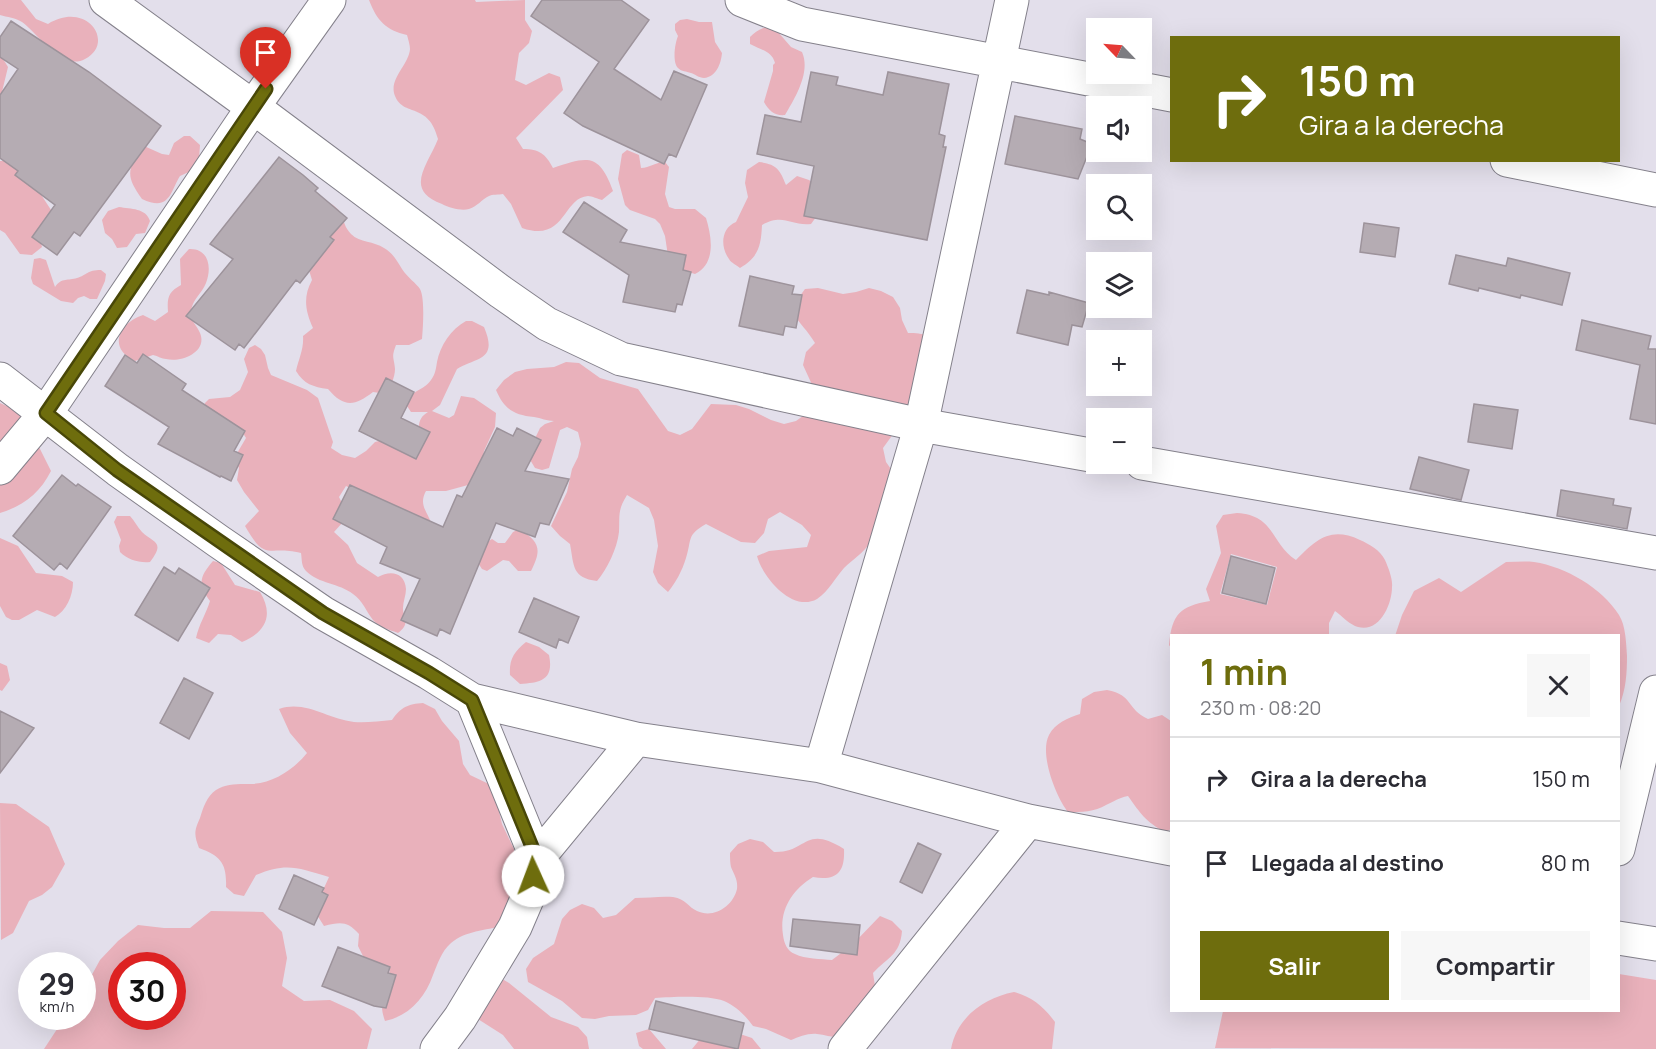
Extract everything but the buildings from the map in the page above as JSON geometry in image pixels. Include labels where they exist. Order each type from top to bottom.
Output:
[{"type":"street","points":[[106,0],[501,292],[547,324],[621,359],[921,425],[1086,454]]},
{"type":"street","points":[[0,468],[46,413],[253,107],[329,0]]},
{"type":"street","points":[[742,0],[802,24],[1170,95]]},
{"type":"street","points":[[821,766],[921,425],[1012,0]]},
{"type":"street","points":[[1517,162],[1656,190]]},
{"type":"street","points":[[0,379],[117,470],[314,606],[472,700],[636,739],[821,766],[1028,820],[1170,849]]},
{"type":"street","points":[[1152,465],[1656,553]]},
{"type":"street","points":[[1620,841],[1656,692]]},
{"type":"street","points":[[472,700],[537,859]]},
{"type":"street","points":[[437,1049],[460,1018],[515,927],[530,892],[537,859],[636,739]]},
{"type":"street","points":[[845,1049],[1028,820]]},
{"type":"street","points":[[1620,938],[1656,944]]},
{"type":"shaded area","points":[[0,0],[21,0],[36,19],[48,24],[62,18],[75,17],[85,20],[93,26],[97,35],[98,43],[94,52],[76,62],[59,56],[22,22],[0,15]]},
{"type":"shaded area","points":[[369,0],[475,0],[476,2],[525,0],[525,20],[532,31],[529,43],[519,53],[515,80],[526,85],[549,73],[560,77],[563,90],[516,138],[523,149],[538,151],[545,156],[553,168],[583,160],[597,164],[608,178],[613,191],[602,200],[588,196],[580,199],[555,225],[547,230],[536,231],[522,228],[511,204],[503,194],[490,195],[466,210],[452,208],[430,198],[424,192],[421,184],[425,167],[438,139],[434,127],[423,115],[399,102],[394,90],[396,78],[409,55],[407,35],[383,24],[375,14]]},
{"type":"shaded area","points":[[687,19],[712,22],[715,42],[722,53],[717,69],[708,77],[702,78],[683,71],[676,65],[675,52],[678,36],[675,24]]},
{"type":"shaded area","points":[[766,27],[778,32],[791,47],[802,52],[804,60],[805,68],[801,85],[785,115],[773,112],[764,102],[775,63],[774,59],[766,51],[750,44],[750,37]]},
{"type":"shaded area","points":[[0,54],[8,67],[0,100]]},
{"type":"shaded area","points":[[184,136],[190,136],[200,145],[199,159],[193,170],[180,176],[164,202],[158,203],[142,199],[133,184],[130,172],[138,154],[144,146],[169,155],[174,143]]},
{"type":"shaded area","points":[[627,150],[639,155],[641,168],[665,162],[669,167],[665,194],[669,207],[695,209],[706,218],[711,249],[702,270],[695,274],[682,270],[668,256],[665,236],[660,224],[655,219],[630,210],[625,205],[618,179],[622,154]]},
{"type":"shaded area","points":[[0,161],[10,161],[38,190],[53,213],[39,234],[42,247],[32,255],[20,254],[5,233],[0,230]]},
{"type":"shaded area","points":[[759,162],[777,168],[786,185],[797,176],[809,180],[819,188],[819,213],[811,224],[776,220],[762,225],[758,250],[740,268],[731,262],[726,254],[724,238],[727,229],[736,222],[748,197],[745,183],[747,170]]},
{"type":"shaded area","points":[[328,202],[341,214],[351,234],[380,246],[392,255],[420,289],[423,299],[422,339],[409,345],[396,345],[393,355],[395,372],[387,394],[373,392],[361,400],[350,403],[339,399],[328,389],[309,384],[296,371],[303,336],[313,328],[306,304],[307,292],[312,280],[308,267],[314,257],[326,250],[316,205]]},
{"type":"shaded area","points":[[119,207],[142,211],[150,221],[145,233],[136,234],[127,247],[117,248],[105,233],[102,220],[108,211]]},
{"type":"shaded area","points":[[189,249],[205,255],[209,265],[206,283],[193,304],[191,312],[200,333],[200,346],[192,355],[185,358],[172,360],[153,355],[135,361],[126,356],[121,349],[120,336],[128,324],[143,315],[155,321],[168,312],[169,296],[181,285],[180,259]]},
{"type":"shaded area","points":[[34,259],[46,260],[55,287],[63,281],[101,270],[106,274],[97,299],[84,296],[73,303],[61,301],[33,284],[31,278]]},
{"type":"shaded area","points":[[818,288],[843,294],[869,288],[881,291],[893,297],[900,308],[908,333],[927,336],[941,349],[899,426],[883,448],[886,462],[893,472],[877,526],[865,549],[844,568],[821,596],[807,602],[798,601],[788,597],[772,582],[757,556],[769,551],[807,547],[811,535],[802,525],[780,512],[768,519],[764,533],[755,543],[741,542],[706,524],[692,535],[683,567],[668,592],[658,583],[653,572],[658,546],[654,520],[649,508],[627,495],[620,510],[616,545],[604,571],[597,581],[579,574],[574,565],[570,544],[551,526],[567,492],[572,469],[578,457],[581,444],[578,432],[567,427],[560,430],[549,468],[542,470],[535,468],[529,458],[529,451],[540,428],[554,421],[521,415],[510,410],[502,402],[496,390],[504,380],[515,372],[527,369],[554,367],[566,362],[579,363],[600,378],[638,389],[668,431],[680,435],[692,429],[711,404],[736,405],[784,424],[796,421],[807,413],[814,389],[803,365],[806,352],[815,343],[792,312],[805,289]]},
{"type":"shaded area","points":[[466,321],[472,321],[484,327],[489,346],[487,352],[484,356],[457,369],[440,405],[432,411],[449,418],[454,415],[461,396],[474,398],[496,413],[495,427],[484,451],[479,482],[446,491],[426,491],[423,502],[432,528],[346,486],[339,497],[342,503],[343,522],[334,532],[348,545],[357,563],[378,577],[396,574],[405,583],[403,608],[405,624],[398,633],[375,622],[353,594],[317,579],[306,571],[302,565],[301,553],[268,550],[258,545],[245,526],[259,511],[237,480],[239,468],[236,455],[246,438],[243,433],[203,409],[209,399],[230,397],[240,390],[248,372],[244,359],[249,348],[255,345],[265,355],[271,375],[307,390],[318,398],[333,442],[331,448],[342,455],[355,458],[375,442],[419,431],[420,420],[428,412],[411,412],[407,406],[409,400],[414,393],[431,380],[444,344],[451,333]]},
{"type":"shaded area","points":[[0,403],[22,413],[38,434],[39,447],[51,471],[42,486],[30,498],[0,513]]},
{"type":"shaded area","points":[[1237,513],[1259,519],[1296,560],[1317,541],[1332,535],[1349,536],[1371,545],[1383,556],[1392,580],[1387,609],[1378,622],[1365,628],[1349,622],[1335,611],[1329,623],[1329,634],[1170,634],[1179,613],[1191,606],[1210,601],[1206,589],[1221,553],[1216,526],[1223,515]],"holes":[[[1231,554],[1277,567],[1267,605],[1220,594]]]},
{"type":"shaded area","points":[[117,516],[130,516],[142,532],[156,543],[157,550],[150,562],[134,560],[120,552],[121,540],[114,522]]},
{"type":"shaded area","points":[[519,529],[535,542],[537,547],[537,557],[531,571],[518,571],[509,561],[503,560],[487,571],[482,569],[478,563],[484,544],[492,539],[498,543],[505,543],[513,532]]},
{"type":"shaded area","points":[[0,538],[18,546],[36,573],[62,576],[73,582],[68,602],[55,617],[37,610],[19,620],[6,617],[0,606]]},
{"type":"shaded area","points":[[213,561],[221,563],[235,585],[260,592],[264,600],[267,615],[262,628],[242,642],[231,635],[218,634],[209,643],[196,638],[210,601],[203,590],[202,580],[205,571]]},
{"type":"shaded area","points":[[1506,562],[1534,562],[1558,569],[1582,580],[1612,605],[1621,619],[1627,662],[1626,681],[1620,703],[1620,634],[1396,634],[1414,591],[1439,578],[1461,592]]},
{"type":"shaded area","points":[[526,642],[539,647],[549,655],[550,670],[540,681],[520,684],[510,675],[510,664],[515,653]]},
{"type":"shaded area","points":[[0,663],[7,666],[10,680],[2,691],[0,690]]},
{"type":"shaded area","points":[[1107,690],[1116,692],[1148,719],[1162,715],[1170,720],[1170,830],[1165,832],[1153,825],[1128,796],[1097,809],[1083,812],[1068,812],[1063,805],[1050,775],[1046,743],[1058,724],[1080,714],[1082,699],[1094,692]]},
{"type":"shaded area","points":[[423,703],[435,709],[459,741],[463,764],[470,775],[493,786],[502,824],[514,849],[518,876],[503,926],[469,933],[451,943],[442,954],[421,998],[402,1015],[385,1021],[382,1005],[389,983],[390,967],[364,958],[358,946],[359,934],[351,927],[339,923],[324,926],[317,915],[329,877],[300,869],[276,869],[256,875],[244,896],[234,894],[226,887],[224,867],[221,862],[213,854],[199,848],[196,830],[206,802],[216,790],[229,785],[260,783],[276,778],[290,770],[307,753],[290,733],[279,709],[307,708],[344,720],[368,722],[392,720],[405,707]]},
{"type":"shaded area","points":[[0,803],[16,804],[49,827],[65,864],[52,887],[29,901],[13,933],[1,940]]},
{"type":"shaded area","points":[[750,839],[763,842],[774,852],[794,848],[813,839],[831,842],[844,849],[843,864],[838,873],[828,878],[813,877],[793,894],[785,909],[782,926],[783,938],[792,953],[808,958],[832,960],[853,944],[880,916],[892,921],[902,931],[896,951],[873,973],[875,986],[843,1037],[814,1034],[791,1040],[753,1026],[740,1012],[724,1001],[700,997],[655,998],[648,1010],[636,1015],[582,1018],[562,1001],[528,982],[526,969],[533,958],[554,944],[562,919],[570,910],[582,904],[594,908],[603,918],[616,915],[635,898],[673,897],[681,899],[703,913],[716,912],[727,906],[737,889],[730,853],[738,844]]},
{"type":"shaded area","points":[[211,911],[263,912],[282,932],[287,958],[282,986],[304,1001],[330,1000],[354,1011],[372,1029],[367,1049],[44,1049],[56,1030],[96,1030],[96,967],[100,960],[118,941],[138,925],[190,928]]},
{"type":"shaded area","points":[[1620,974],[1656,980],[1656,1049],[1215,1048],[1223,1012],[1620,1012]]},
{"type":"shaded area","points":[[499,977],[551,1017],[578,1027],[587,1037],[589,1049],[514,1049],[503,1035],[470,1014]]},
{"type":"shaded area","points":[[1014,992],[1037,1003],[1055,1022],[1052,1049],[951,1049],[959,1027],[966,1018],[982,1004]]},
{"type":"shaded area","points":[[649,1029],[666,1049],[643,1049],[639,1046],[636,1033]]},
{"type":"shaded area","points":[[740,1034],[752,1038],[761,1049],[692,1049],[701,1038]]},
{"type":"route","points":[[266,89],[46,413],[117,470],[323,613],[472,700],[537,859],[533,876]]}]
